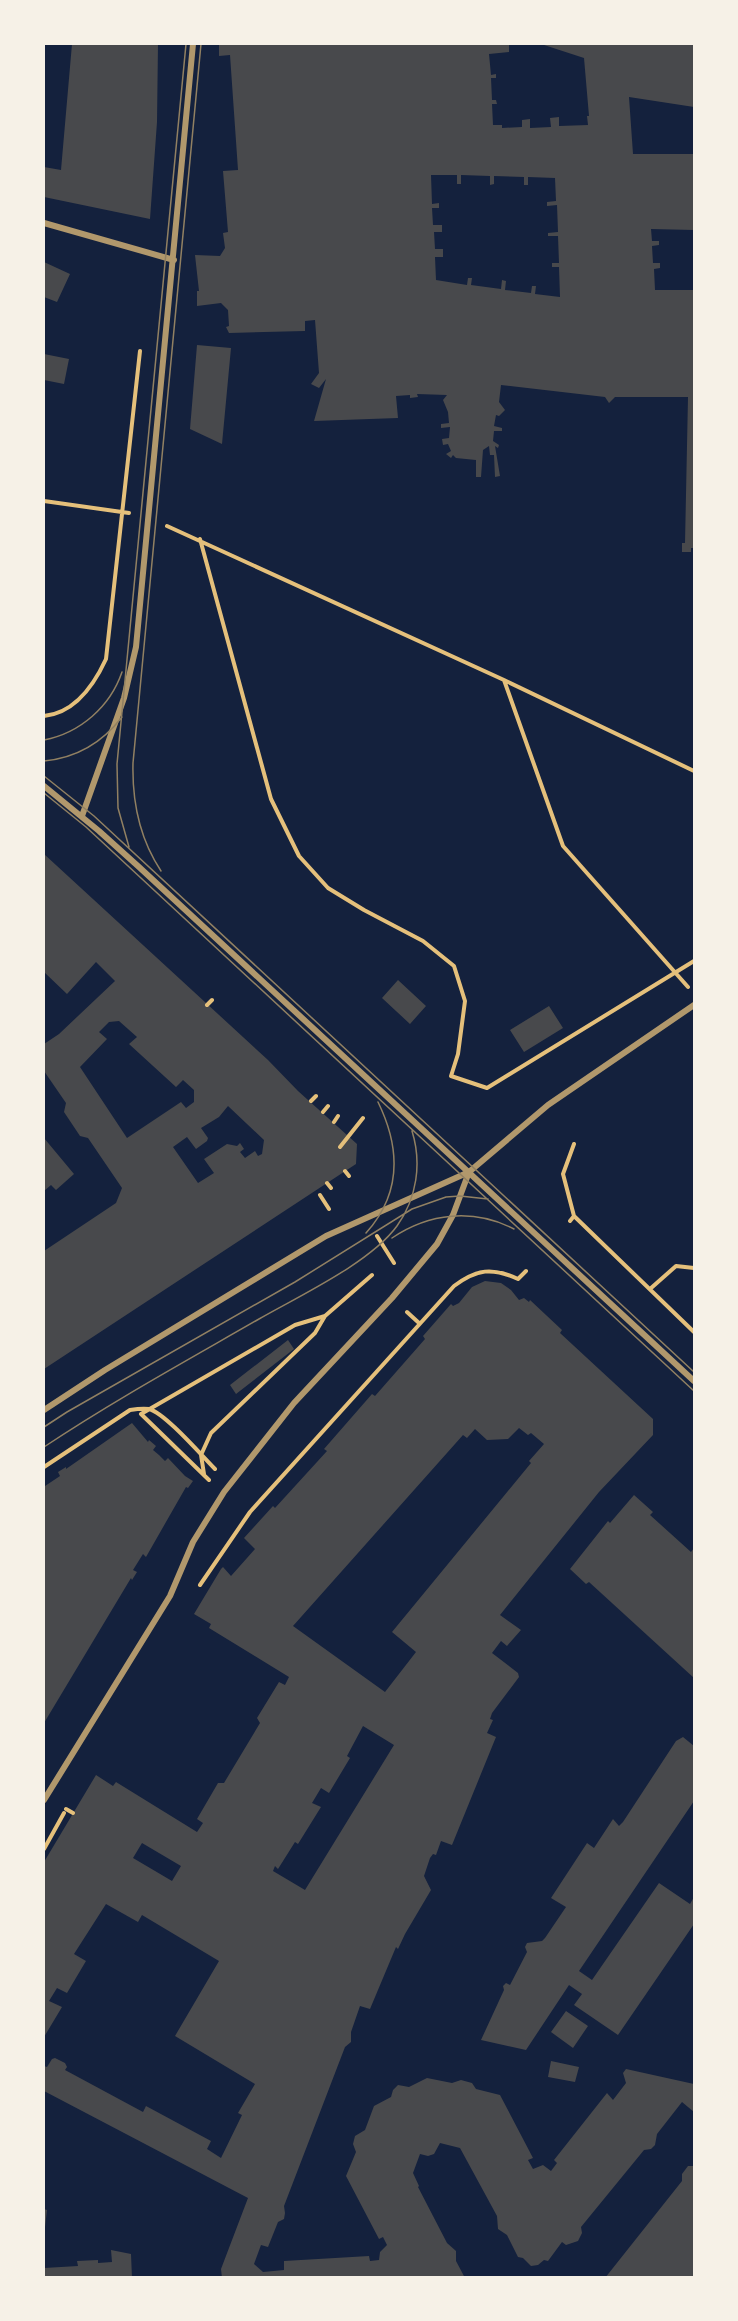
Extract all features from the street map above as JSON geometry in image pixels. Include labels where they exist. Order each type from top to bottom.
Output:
[{"type":"street","points":[[82,816],[124,698],[136,647],[194,44]]},
{"type":"street","points":[[44,223],[174,260]]},
{"type":"street","points":[[44,786],[82,816],[694,1381]]},
{"type":"street","points":[[44,1410],[105,1370],[326,1236],[469,1172],[548,1105],[694,1005]]},
{"type":"street","points":[[44,1800],[170,1596],[201,1528],[231,1482],[300,1396],[399,1289],[442,1235],[453,1215],[469,1172]]},
{"type":"path","points":[[44,501],[123,512],[149,519],[200,539],[694,771]]},
{"type":"path","points":[[44,716],[67,707],[86,694],[106,659],[123,512]]},
{"type":"path","points":[[200,539],[271,799],[298,856],[328,888],[423,941],[454,966],[465,1001],[458,1054],[451,1076],[487,1088],[694,961]]},
{"type":"path","points":[[504,680],[563,846],[675,974]]},
{"type":"path","points":[[207,1005],[212,1000]]},
{"type":"path","points":[[311,1101],[316,1096]]},
{"type":"path","points":[[323,1112],[328,1106]]},
{"type":"path","points":[[334,1122],[338,1116]]},
{"type":"path","points":[[340,1147],[363,1118]]},
{"type":"path","points":[[574,1144],[563,1174],[574,1216],[694,1332]]},
{"type":"path","points":[[345,1171],[349,1176]]},
{"type":"path","points":[[327,1183],[331,1188]]},
{"type":"path","points":[[320,1195],[329,1209]]},
{"type":"path","points":[[570,1221],[574,1216]]},
{"type":"path","points":[[365,1218],[393,1262],[399,1289]]},
{"type":"path","points":[[650,1289],[676,1266],[694,1268]]},
{"type":"path","points":[[250,1512],[454,1286],[478,1272],[504,1272],[518,1279],[526,1271]]},
{"type":"path","points":[[204,1475],[201,1455],[210,1433],[315,1333],[325,1316],[372,1275]]},
{"type":"path","points":[[407,1312],[419,1323]]},
{"type":"path","points":[[209,1480],[141,1414],[295,1325],[325,1316]]},
{"type":"path","points":[[44,1467],[130,1410],[150,1409],[165,1419],[231,1482]]},
{"type":"path","points":[[66,1809],[73,1813]]},
{"type":"building","points":[[72,44],[158,44],[157,122],[150,219],[44,197],[44,167],[61,170]]},
{"type":"building","points":[[219,44],[509,44],[509,52],[489,54],[491,75],[496,74],[496,78],[491,78],[492,100],[496,100],[497,104],[492,104],[493,125],[502,125],[502,128],[522,127],[522,120],[530,119],[530,128],[551,127],[550,118],[559,117],[559,126],[588,125],[584,58],[541,44],[694,44],[694,107],[629,97],[633,154],[694,154],[694,230],[651,229],[652,241],[659,241],[659,245],[652,246],[653,263],[660,263],[660,268],[654,269],[655,290],[694,290],[694,548],[691,548],[691,552],[682,552],[682,543],[685,543],[688,397],[615,397],[609,403],[605,397],[501,385],[499,402],[505,410],[499,416],[496,415],[494,426],[502,428],[502,431],[494,431],[493,441],[499,445],[498,448],[495,446],[500,476],[495,477],[494,455],[490,455],[489,446],[483,450],[481,477],[476,477],[476,460],[456,458],[453,455],[451,458],[446,454],[451,451],[448,444],[443,445],[442,439],[449,438],[450,427],[441,428],[441,424],[449,423],[448,412],[443,400],[447,395],[417,394],[418,397],[410,398],[410,395],[396,396],[398,418],[314,421],[326,379],[319,388],[311,384],[319,373],[315,320],[305,321],[305,331],[229,333],[226,327],[229,326],[228,310],[221,303],[197,306],[197,291],[199,291],[195,255],[220,256],[225,248],[223,233],[228,232],[223,171],[238,170],[230,55],[219,56]],"holes":[[[431,175],[457,175],[457,184],[461,184],[461,175],[490,176],[490,185],[494,184],[494,176],[524,177],[524,185],[528,185],[528,177],[555,178],[556,201],[547,202],[547,206],[557,205],[558,232],[548,233],[548,236],[558,236],[559,263],[552,263],[552,267],[559,267],[560,297],[535,294],[536,286],[532,286],[531,293],[505,290],[506,281],[502,280],[501,289],[471,285],[472,278],[468,278],[467,285],[436,280],[435,257],[443,257],[443,249],[435,249],[434,232],[442,232],[442,225],[433,225],[432,208],[439,208],[439,203],[432,204]]]},
{"type":"building","points":[[44,262],[70,274],[57,302],[44,297]]},
{"type":"building","points":[[197,345],[231,348],[222,444],[190,429]]},
{"type":"building","points":[[44,354],[69,359],[64,384],[44,380]]},
{"type":"building","points":[[44,854],[357,1144],[356,1164],[44,1369],[44,1251],[116,1203],[122,1188],[88,1138],[80,1136],[64,1112],[66,1103],[44,1071],[44,1044],[59,1034],[115,981],[96,962],[67,994],[44,972]],"holes":[[[119,1021],[137,1037],[129,1044],[176,1087],[183,1080],[194,1090],[194,1102],[186,1108],[181,1102],[127,1138],[80,1067],[107,1039],[99,1032],[109,1022]],[[228,1106],[264,1140],[262,1154],[258,1156],[255,1151],[245,1158],[240,1152],[244,1149],[240,1143],[237,1146],[227,1144],[204,1159],[214,1173],[198,1183],[173,1147],[187,1137],[196,1149],[207,1141],[208,1138],[201,1128],[219,1117]]]},
{"type":"building","points":[[398,980],[426,1006],[410,1024],[382,998]]},
{"type":"building","points":[[549,1006],[563,1028],[524,1052],[510,1030]]},
{"type":"building","points":[[44,1138],[74,1174],[56,1190],[51,1185],[44,1191]]},
{"type":"building","points":[[485,1281],[501,1283],[519,1300],[524,1298],[529,1302],[530,1300],[562,1330],[560,1333],[653,1419],[653,1435],[599,1492],[500,1615],[521,1630],[507,1646],[501,1641],[492,1653],[518,1673],[519,1677],[492,1713],[490,1719],[493,1720],[487,1733],[496,1737],[452,1845],[441,1841],[436,1855],[433,1854],[430,1858],[424,1876],[431,1890],[398,1949],[396,1947],[370,2009],[360,2006],[351,2032],[351,2042],[345,2047],[284,2206],[284,2219],[278,2222],[268,2247],[261,2245],[254,2264],[263,2272],[284,2270],[284,2261],[369,2256],[370,2261],[379,2260],[380,2252],[387,2245],[383,2237],[379,2239],[346,2176],[356,2152],[353,2144],[355,2136],[365,2130],[374,2106],[391,2097],[398,2085],[409,2087],[427,2078],[452,2083],[461,2080],[472,2083],[476,2089],[500,2095],[533,2158],[528,2160],[533,2169],[543,2165],[551,2171],[557,2163],[554,2160],[607,2093],[613,2100],[626,2083],[623,2073],[626,2069],[694,2084],[694,2112],[682,2102],[657,2134],[655,2145],[651,2149],[644,2150],[581,2227],[582,2233],[578,2241],[566,2245],[562,2242],[548,2261],[544,2260],[538,2265],[531,2266],[523,2258],[518,2257],[507,2235],[498,2229],[497,2216],[460,2148],[440,2143],[434,2154],[428,2156],[420,2154],[413,2173],[447,2243],[456,2251],[456,2261],[465,2278],[222,2278],[221,2269],[248,2198],[44,2091],[44,2066],[47,2067],[55,2058],[65,2063],[67,2067],[65,2070],[143,2112],[146,2106],[211,2141],[207,2149],[221,2158],[242,2115],[238,2113],[255,2084],[175,2036],[219,1961],[142,1915],[138,1922],[106,1904],[74,1954],[86,1961],[67,1993],[57,1988],[49,2001],[62,2007],[44,2037],[44,1862],[96,1775],[113,1786],[116,1782],[197,1832],[203,1823],[197,1819],[218,1783],[224,1783],[260,1723],[257,1718],[279,1682],[285,1685],[289,1677],[209,1628],[211,1624],[194,1614],[221,1569],[223,1567],[231,1576],[255,1549],[244,1538],[327,1451],[324,1449],[372,1394],[375,1396],[425,1339],[423,1336],[451,1304],[453,1306],[459,1303],[472,1287]],"holes":[[[519,1428],[528,1435],[531,1433],[544,1444],[529,1461],[531,1463],[392,1632],[416,1652],[385,1692],[293,1626],[463,1435],[467,1438],[475,1429],[487,1440],[508,1439]],[[363,1726],[394,1745],[305,1890],[273,1871],[275,1866],[278,1869],[295,1842],[298,1844],[321,1807],[312,1803],[321,1788],[329,1793],[350,1758],[347,1756]],[[142,1843],[181,1866],[172,1881],[133,1858]]]},
{"type":"building","points":[[288,1340],[294,1349],[236,1394],[230,1385]]},
{"type":"building","points":[[132,1423],[148,1442],[149,1440],[156,1446],[153,1450],[165,1461],[168,1458],[193,1481],[188,1488],[186,1487],[146,1557],[143,1554],[133,1570],[137,1572],[132,1580],[131,1578],[44,1723],[44,1483],[45,1486],[60,1476],[58,1472],[66,1467],[66,1469]]},
{"type":"building","points":[[634,1495],[653,1512],[650,1515],[691,1552],[694,1548],[694,1678],[589,1582],[586,1584],[570,1569],[608,1521],[610,1523]]},
{"type":"building","points":[[683,1737],[694,1746],[694,1801],[579,1971],[592,1980],[659,1883],[690,1904],[694,1897],[694,1924],[618,2035],[574,2005],[582,1994],[569,1985],[526,2050],[481,2040],[504,1990],[503,1986],[506,1983],[510,1985],[527,1952],[525,1947],[527,1943],[542,1941],[566,1907],[551,1898],[587,1843],[594,1848],[613,1819],[619,1826],[623,1822],[676,1741]]},
{"type":"building","points":[[566,2011],[588,2026],[573,2048],[551,2032]]},
{"type":"building","points":[[551,2061],[579,2067],[575,2082],[548,2077]]},
{"type":"building","points":[[688,2166],[694,2166],[694,2275],[692,2278],[605,2278],[682,2181],[682,2174]]},
{"type":"building","points":[[44,2209],[47,2210],[45,2227],[44,2227]]},
{"type":"building","points":[[111,2250],[131,2254],[132,2278],[44,2278],[44,2268],[78,2266],[77,2261],[112,2262]]},
{"type":"tram line","points":[[129,847],[118,808],[117,764],[186,44]]},
{"type":"tram line","points":[[161,871],[147,846],[138,819],[133,763],[201,44]]},
{"type":"tram line","points":[[44,740],[70,731],[92,716],[110,696],[122,672]]},
{"type":"tram line","points":[[44,761],[67,757],[88,748],[122,717]]},
{"type":"tram line","points":[[44,776],[94,816],[694,1372]]},
{"type":"tram line","points":[[44,793],[86,827],[694,1391]]},
{"type":"tram line","points":[[366,1233],[378,1218],[386,1202],[394,1169],[390,1136],[378,1102]]},
{"type":"tram line","points":[[44,1447],[150,1381],[333,1278],[370,1253],[397,1226],[409,1204],[417,1168],[412,1131]]},
{"type":"tram line","points":[[44,1427],[295,1282],[412,1209],[446,1197],[488,1199]]},
{"type":"tram line","points":[[392,1238],[421,1223],[451,1216],[483,1218],[514,1229]]}]
